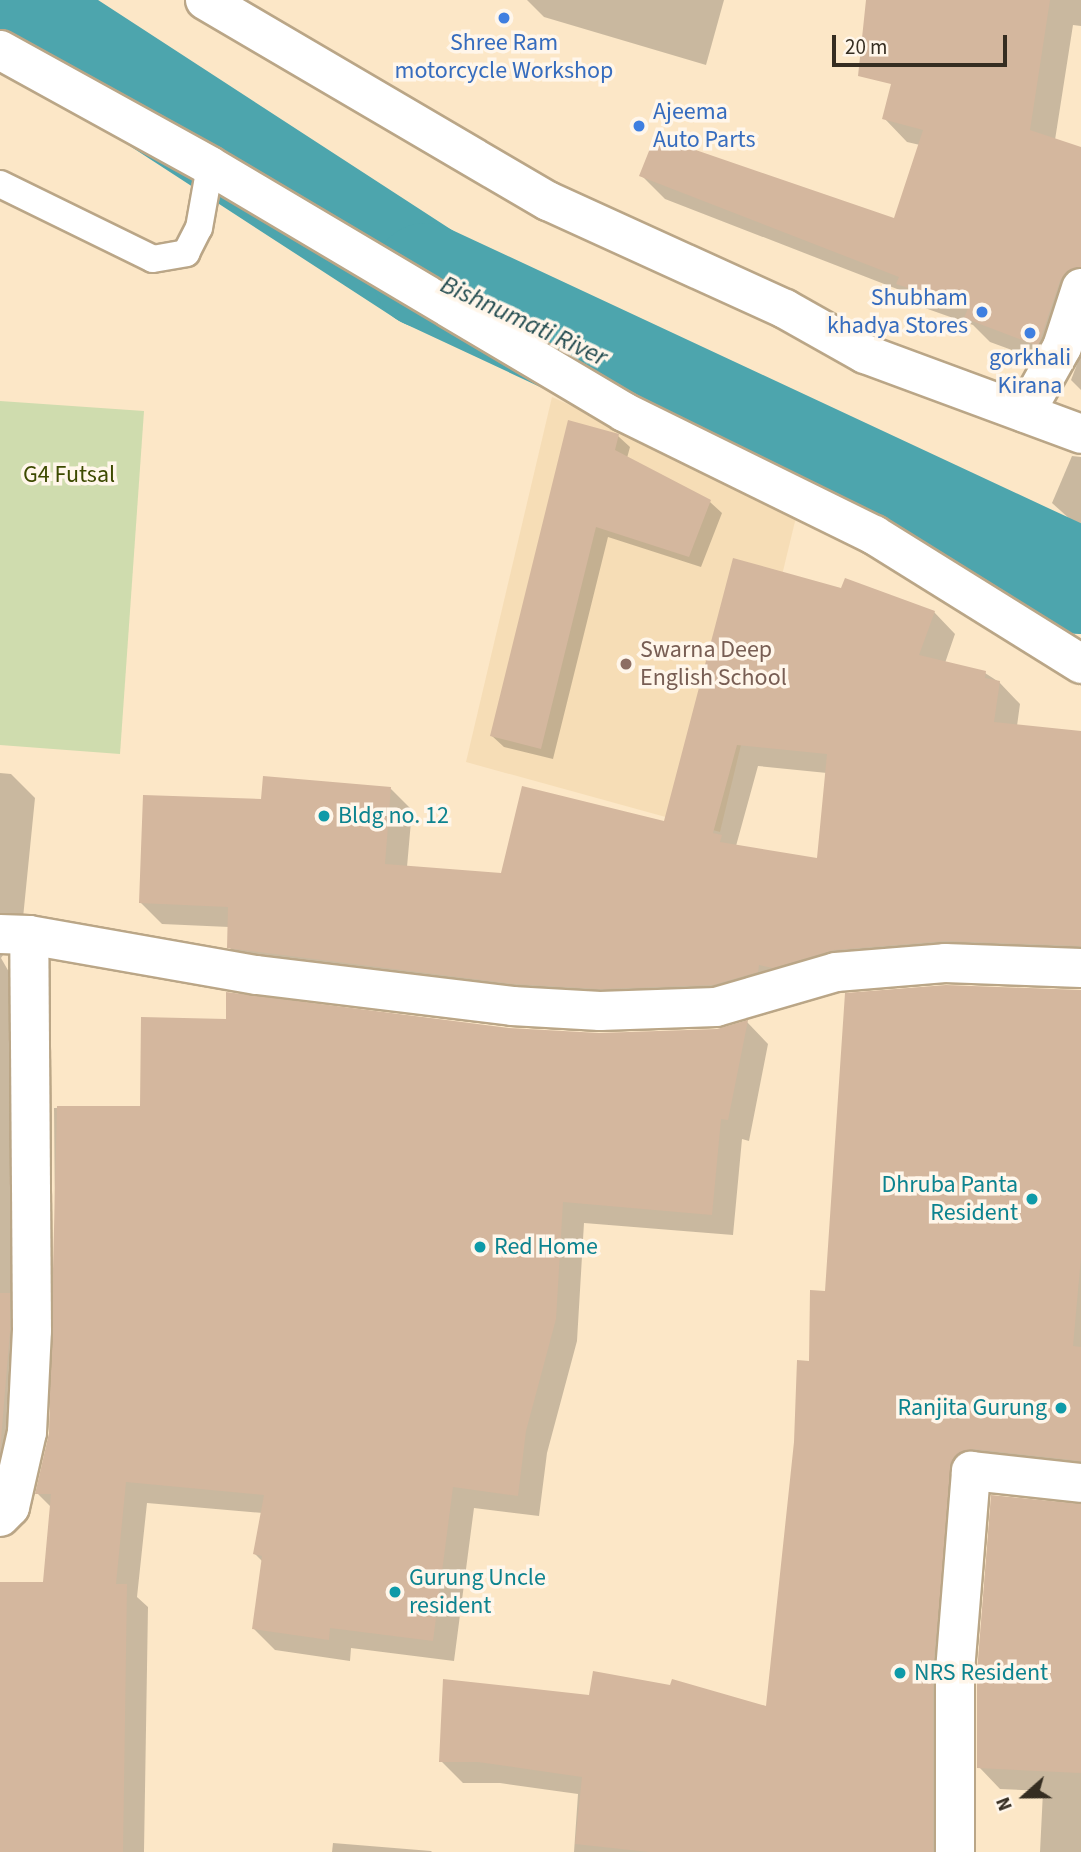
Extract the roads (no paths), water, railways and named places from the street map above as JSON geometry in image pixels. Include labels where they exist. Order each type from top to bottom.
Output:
[{"type":"street","points":[[205,0],[548,201],[785,309],[865,354],[1081,434]]},
{"type":"street","points":[[0,50],[210,166],[624,412],[874,535],[1081,664]]},
{"type":"street","points":[[1025,413],[1062,347],[1081,288]]},
{"type":"street","points":[[0,1517],[10,1507],[27,1432],[32,1331],[14,934],[257,975],[512,1006],[600,1011],[716,1007],[836,972],[945,962],[1081,968]]},
{"type":"street","points":[[955,1852],[955,1671],[971,1471],[1081,1483]]},
{"type":"lane","points":[[0,184],[153,259],[186,253],[199,228],[210,166]]},
{"type":"waterway","name":"Bishnumati River","points":[[2,0],[425,275],[1081,581]]},
{"type":"place","name":"Shree Ram motorcycle Workshop","points":[[504,18]]},
{"type":"place","name":"Ajeema Auto Parts","points":[[639,126]]},
{"type":"place","name":"Shubham khadya Stores","points":[[982,312]]},
{"type":"place","name":"gorkhali Kirana","points":[[1030,333]]},
{"type":"place","name":"Swarna Deep English School","points":[[626,664]]},
{"type":"place","name":"Bldg no. 12","points":[[324,816]]},
{"type":"place","name":"Dhruba Panta Resident","points":[[1032,1199]]},
{"type":"place","name":"Red Home","points":[[480,1247]]},
{"type":"place","name":"Ranjita Gurung","points":[[1061,1408]]},
{"type":"place","name":"Gurung Uncle resident","points":[[395,1592]]},
{"type":"place","name":"NRS Resident","points":[[900,1673]]},
{"type":"park label","name":"G4 Futsal","points":[[69,475]]}]
